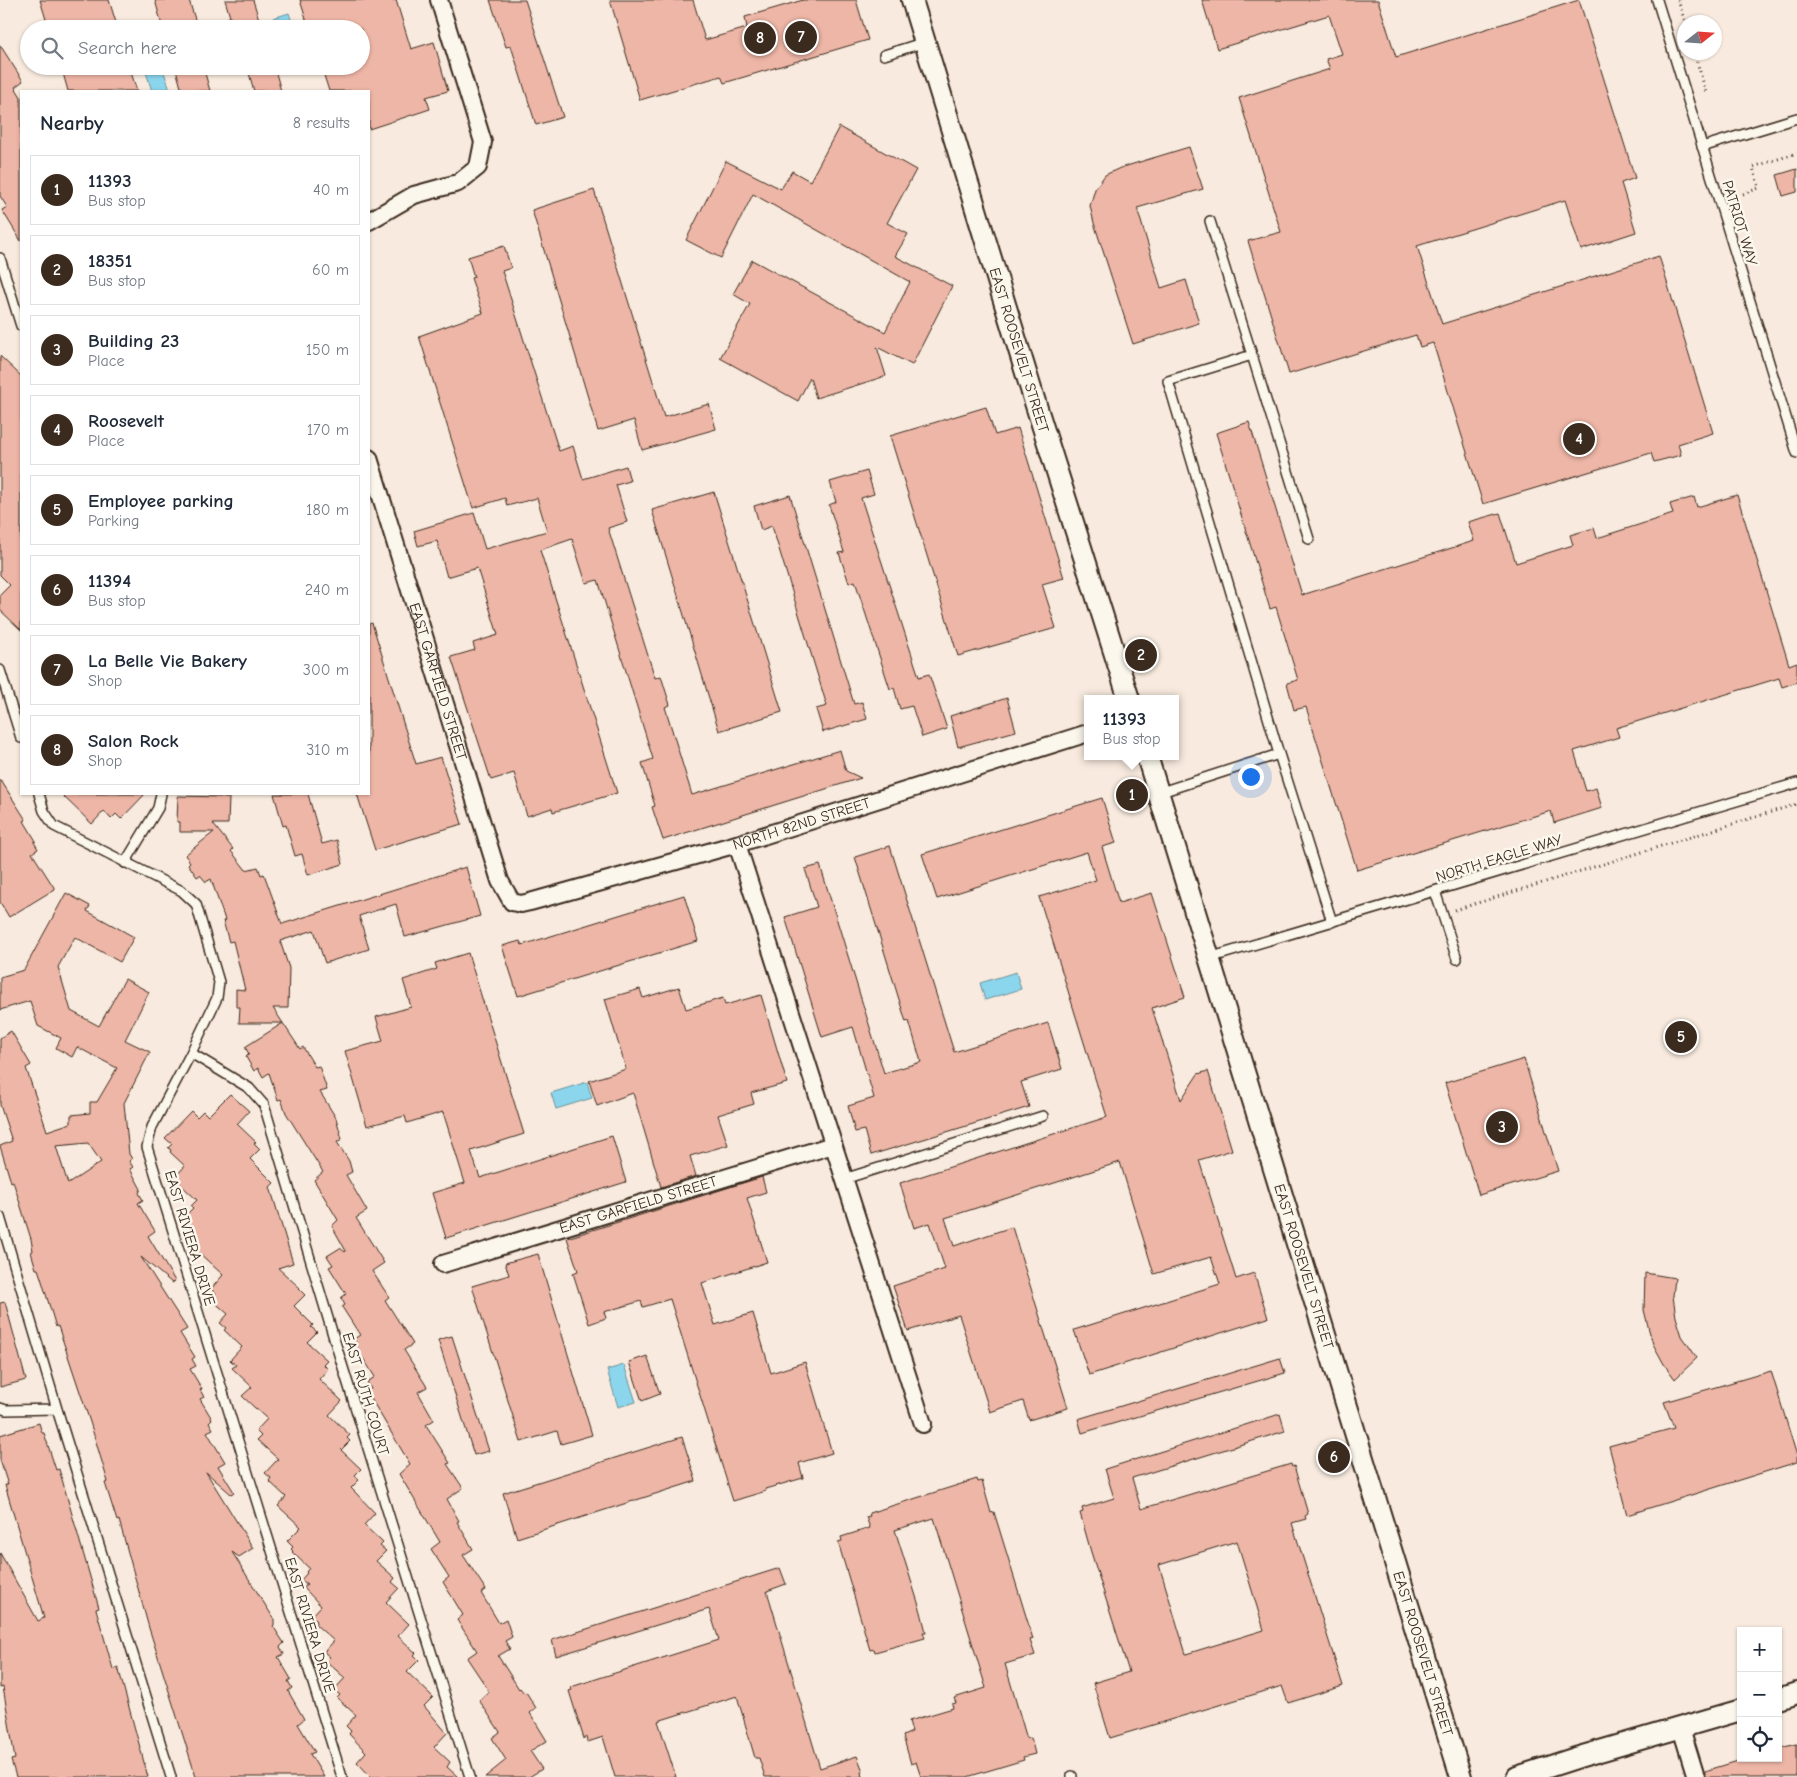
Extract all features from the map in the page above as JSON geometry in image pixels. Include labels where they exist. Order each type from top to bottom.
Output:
[{"type":"street","points":[[370,220],[414,195],[458,183],[478,166],[483,142],[439,0]]},
{"type":"street","name":"EAST ROOSEVELT STREET","points":[[912,0],[1128,695]]},
{"type":"street","name":"EAST GARFIELD STREET","points":[[370,461],[500,882],[512,902]]},
{"type":"street","name":"NORTH 82ND STREET","points":[[512,902],[521,904],[530,902],[736,844],[1084,734]]},
{"type":"street","name":"EAST ROOSEVELT STREET","points":[[1148,760],[1461,1777]]},
{"type":"street","points":[[736,844],[923,1424]]},
{"type":"street","name":"EAST GARFIELD STREET","points":[[443,1264],[833,1145]]},
{"type":"street","points":[[1782,1698],[1797,1693]]},
{"type":"street","points":[[1517,1777],[1737,1711]]},
{"type":"street","points":[[1681,1728],[1696,1777]]},
{"type":"lane","name":"PATRIOT WAY","points":[[1657,0],[1797,454]]},
{"type":"lane","points":[[884,55],[925,42]]},
{"type":"lane","points":[[1702,147],[1797,118]]},
{"type":"lane","points":[[1210,221],[1310,538]]},
{"type":"lane","points":[[0,258],[20,323]]},
{"type":"lane","points":[[1252,355],[1168,381],[1279,754],[1332,922]]},
{"type":"lane","points":[[0,670],[20,735]]},
{"type":"lane","points":[[1158,793],[1279,754]]},
{"type":"lane","name":"NORTH EAGLE WAY","points":[[1209,958],[1797,783]]},
{"type":"lane","name":"EAST RIVIERA DRIVE","points":[[38,795],[44,811],[54,826],[182,892],[196,904],[219,982],[217,998],[191,1053],[152,1126],[147,1147],[342,1777]]},
{"type":"lane","points":[[125,863],[158,808],[162,795]]},
{"type":"lane","points":[[1435,891],[1457,959]]},
{"type":"lane","name":"EAST RUTH COURT","points":[[191,1053],[249,1088],[264,1105],[333,1336],[470,1777]]},
{"type":"lane","points":[[844,1179],[1043,1116]]},
{"type":"lane","points":[[0,1217],[56,1409],[171,1777]]},
{"type":"lane","points":[[0,1408],[56,1409]]},
{"type":"path","points":[[1678,0],[1683,15]]},
{"type":"path","points":[[1696,60],[1706,92]]},
{"type":"path","points":[[1743,194],[1759,188],[1753,166],[1797,153]]},
{"type":"path","points":[[1442,914],[1797,804]]},
{"type":"water","points":[[289,13],[291,20],[274,20],[273,18]]},
{"type":"water","points":[[147,75],[165,75],[170,90],[152,90]]},
{"type":"water","points":[[1016,972],[1021,989],[985,1000],[980,983]]},
{"type":"water","points":[[587,1082],[592,1098],[556,1109],[551,1093]]},
{"type":"water","points":[[624,1365],[636,1402],[618,1407],[607,1370]]},
{"type":"building","points":[[40,0],[109,0],[115,20],[46,20]]},
{"type":"building","points":[[155,0],[189,0],[195,20],[161,20]]},
{"type":"building","points":[[225,0],[253,0],[259,20],[222,20],[230,17]]},
{"type":"building","points":[[300,0],[396,0],[411,49],[434,42],[448,91],[426,97],[430,109],[370,129],[370,90],[329,90],[324,75],[370,75],[370,20],[306,20]]},
{"type":"building","points":[[490,0],[525,0],[563,117],[536,125],[511,46],[506,47]]},
{"type":"building","points":[[610,0],[693,0],[705,40],[747,28],[745,17],[803,0],[856,0],[868,40],[724,83],[721,76],[640,100]]},
{"type":"building","points":[[1202,0],[1378,0],[1396,57],[1579,0],[1635,178],[1621,183],[1636,232],[1581,250],[1565,200],[1417,246],[1442,324],[1659,256],[1713,433],[1678,444],[1681,455],[1654,462],[1651,453],[1483,504],[1433,343],[1420,347],[1416,335],[1289,374],[1248,241],[1281,232],[1239,98],[1330,69],[1326,59],[1342,54],[1329,15],[1217,49]]},
{"type":"building","points":[[0,45],[23,81],[15,87],[20,95],[20,239],[2,210],[7,207],[0,196]]},
{"type":"building","points":[[64,75],[132,75],[137,90],[68,90]]},
{"type":"building","points":[[178,75],[206,75],[210,90],[182,90]]},
{"type":"building","points":[[250,75],[277,75],[281,90],[254,90]]},
{"type":"building","points":[[839,127],[916,170],[887,223],[908,234],[895,256],[952,286],[912,365],[877,347],[886,376],[816,398],[810,378],[798,401],[720,358],[750,304],[733,294],[752,260],[885,332],[910,282],[753,194],[721,258],[686,240],[726,161],[781,189],[792,171],[810,181]]},
{"type":"building","points":[[1189,147],[1203,189],[1137,208],[1161,288],[1186,280],[1199,323],[1133,344],[1090,206],[1095,189],[1105,175],[1120,168]]},
{"type":"building","points":[[1797,169],[1797,192],[1783,196],[1777,175]]},
{"type":"building","points":[[594,190],[664,417],[709,404],[716,429],[642,450],[634,420],[598,431],[532,210]]},
{"type":"building","points":[[504,246],[511,268],[502,271],[559,451],[573,446],[583,479],[626,466],[630,481],[616,485],[627,522],[608,528],[655,678],[661,676],[670,705],[665,707],[692,795],[840,750],[846,771],[861,778],[663,840],[652,807],[655,806],[642,763],[653,759],[598,580],[586,583],[572,539],[540,550],[617,793],[553,812],[552,808],[527,816],[514,773],[491,780],[451,657],[475,650],[473,643],[498,635],[477,568],[447,577],[437,541],[418,546],[414,531],[474,513],[485,549],[547,531],[537,498],[507,506],[505,498],[473,508],[419,336],[483,313],[471,278],[474,277],[468,257]]},
{"type":"building","points":[[0,356],[20,375],[20,629],[0,610],[0,595],[10,585],[0,575]]},
{"type":"building","points":[[986,407],[995,435],[1018,428],[1064,578],[1042,584],[1056,628],[958,656],[890,436]]},
{"type":"building","points":[[1249,422],[1302,595],[1474,541],[1468,522],[1500,513],[1516,563],[1573,545],[1570,535],[1594,528],[1597,538],[1673,514],[1670,504],[1694,497],[1697,507],[1737,495],[1789,665],[1797,662],[1797,682],[1782,687],[1779,678],[1616,728],[1619,737],[1574,751],[1586,791],[1596,788],[1602,808],[1554,823],[1551,811],[1357,870],[1306,707],[1294,710],[1287,683],[1298,680],[1276,607],[1270,609],[1216,433]]},
{"type":"building","points":[[867,471],[874,494],[861,498],[919,677],[929,674],[947,729],[922,737],[912,706],[900,709],[894,688],[890,689],[855,581],[849,583],[839,553],[844,552],[829,505],[836,502],[830,482]]},
{"type":"building","points":[[714,492],[782,712],[719,731],[652,510]]},
{"type":"building","points":[[790,495],[854,704],[862,702],[867,719],[823,732],[816,709],[827,706],[772,526],[761,530],[754,506]]},
{"type":"building","points":[[372,623],[416,764],[441,757],[462,824],[375,850],[357,795],[370,795],[370,624]]},
{"type":"building","points":[[1007,698],[1016,731],[958,747],[950,716]]},
{"type":"building","points":[[0,779],[26,820],[24,821],[36,841],[34,842],[38,849],[32,853],[55,889],[9,917],[0,902]]},
{"type":"building","points":[[62,795],[144,795],[121,819],[116,814],[111,819],[104,811],[92,824]]},
{"type":"building","points":[[274,795],[308,795],[322,844],[337,840],[343,864],[308,875],[302,854],[295,856],[286,825],[283,826]]},
{"type":"building","points":[[178,796],[229,798],[228,824],[213,824],[233,849],[231,851],[246,870],[258,867],[261,875],[264,874],[282,924],[466,867],[480,916],[405,937],[396,904],[359,916],[369,949],[325,963],[314,930],[280,941],[289,968],[288,1008],[273,1008],[283,1023],[239,1023],[240,1007],[236,1007],[236,989],[245,990],[233,941],[229,942],[223,921],[225,920],[211,879],[206,882],[200,875],[197,877],[188,864],[190,862],[185,855],[214,832],[180,832],[180,822],[177,822]]},
{"type":"building","points":[[1102,798],[1116,843],[1102,847],[1119,903],[1152,893],[1185,997],[1152,1008],[1181,1100],[1198,1074],[1208,1071],[1232,1150],[1199,1160],[1236,1279],[1254,1273],[1268,1318],[1089,1375],[1074,1330],[1220,1284],[1211,1257],[1154,1274],[1120,1162],[945,1218],[954,1246],[1012,1227],[1068,1408],[1029,1420],[1023,1401],[990,1412],[959,1315],[908,1331],[893,1286],[945,1269],[930,1223],[914,1228],[900,1183],[1107,1117],[1039,897],[1096,880],[1087,852],[937,899],[922,854]]},
{"type":"building","points":[[890,846],[954,1052],[1048,1023],[1062,1069],[1021,1082],[1029,1107],[871,1155],[864,1130],[855,1132],[848,1106],[874,1098],[853,1027],[822,1037],[785,917],[817,907],[805,869],[820,865],[884,1073],[921,1062],[909,1021],[906,1022],[855,857]]},
{"type":"building","points":[[66,893],[90,906],[87,911],[134,937],[120,962],[75,937],[58,967],[71,1011],[99,1026],[125,979],[149,992],[125,1040],[150,1052],[124,1103],[129,1154],[132,1159],[129,1161],[133,1167],[130,1169],[141,1189],[139,1193],[143,1200],[138,1203],[155,1231],[148,1236],[175,1281],[172,1283],[141,1257],[187,1329],[180,1333],[195,1357],[192,1359],[196,1366],[190,1369],[202,1389],[200,1390],[204,1397],[200,1399],[212,1419],[209,1422],[213,1429],[207,1432],[225,1462],[218,1466],[234,1492],[231,1494],[206,1472],[253,1548],[239,1557],[232,1552],[274,1619],[273,1626],[284,1643],[280,1647],[284,1654],[278,1657],[291,1679],[288,1681],[292,1688],[288,1691],[304,1719],[298,1724],[315,1752],[310,1754],[324,1777],[196,1777],[149,1628],[119,1520],[117,1521],[105,1483],[108,1482],[90,1422],[58,1326],[56,1327],[38,1269],[36,1269],[31,1252],[33,1251],[31,1239],[0,1146],[12,1141],[0,1105],[0,1038],[11,1031],[31,1065],[26,1068],[47,1131],[71,1123],[71,1115],[90,1113],[90,1102],[97,1102],[117,1068],[77,1047],[72,1057],[56,1048],[61,1038],[38,1026],[30,1001],[0,1010],[0,977],[24,970]],"holes":[[[88,1143],[101,1162],[68,1184],[56,1146]]]},
{"type":"building","points":[[684,895],[698,941],[518,996],[502,946],[520,941],[522,945]]},
{"type":"building","points":[[468,953],[524,1134],[471,1151],[480,1178],[612,1136],[626,1182],[446,1238],[432,1193],[465,1183],[443,1112],[407,1123],[405,1116],[367,1126],[345,1051],[383,1041],[376,1017],[411,1007],[403,980],[437,969],[435,963]]},
{"type":"building","points":[[679,987],[686,1009],[723,998],[725,1005],[761,995],[787,1083],[751,1093],[754,1104],[718,1115],[728,1145],[690,1156],[696,1176],[661,1187],[633,1093],[597,1106],[589,1081],[626,1069],[605,999],[640,989],[643,998]]},
{"type":"building","points":[[283,1023],[300,1049],[303,1047],[315,1067],[319,1066],[327,1090],[320,1092],[336,1118],[342,1139],[337,1142],[349,1161],[352,1172],[346,1175],[367,1211],[356,1218],[384,1263],[372,1271],[389,1297],[385,1300],[413,1344],[404,1350],[427,1387],[418,1392],[434,1420],[426,1425],[450,1463],[447,1464],[463,1488],[447,1499],[459,1521],[457,1522],[473,1549],[463,1555],[486,1590],[481,1593],[499,1623],[506,1619],[512,1637],[505,1641],[510,1649],[498,1656],[519,1689],[524,1693],[526,1692],[536,1708],[530,1713],[547,1741],[530,1751],[542,1769],[529,1777],[485,1777],[506,1760],[492,1738],[500,1732],[479,1700],[489,1691],[467,1658],[477,1651],[457,1620],[463,1615],[443,1582],[449,1577],[431,1549],[440,1542],[399,1474],[410,1464],[367,1392],[371,1389],[367,1382],[375,1377],[356,1347],[358,1346],[354,1339],[360,1335],[342,1307],[345,1305],[341,1298],[346,1294],[329,1267],[333,1265],[327,1256],[340,1248],[346,1251],[332,1226],[338,1220],[314,1180],[323,1172],[286,1113],[281,1099],[278,1100],[269,1073],[263,1077],[258,1068],[254,1071],[246,1057],[249,1054],[245,1047]]},
{"type":"building","points":[[1524,1059],[1558,1171],[1479,1195],[1445,1083]]},
{"type":"building","points":[[230,1094],[249,1111],[237,1124],[256,1142],[254,1143],[260,1149],[250,1159],[274,1183],[270,1187],[293,1263],[278,1268],[305,1295],[294,1306],[313,1325],[311,1327],[317,1332],[307,1342],[327,1360],[323,1364],[328,1369],[319,1379],[342,1401],[329,1415],[350,1435],[347,1438],[350,1441],[341,1450],[361,1469],[355,1475],[359,1480],[351,1488],[375,1513],[364,1525],[383,1543],[380,1546],[386,1551],[376,1561],[395,1578],[392,1582],[399,1588],[386,1602],[409,1624],[398,1636],[416,1653],[414,1655],[419,1660],[407,1672],[433,1697],[424,1706],[447,1733],[434,1747],[450,1762],[447,1767],[458,1777],[371,1777],[357,1762],[366,1752],[349,1734],[351,1731],[346,1726],[356,1715],[337,1698],[340,1695],[334,1690],[345,1678],[326,1661],[330,1657],[324,1652],[334,1641],[315,1624],[317,1621],[312,1616],[321,1606],[304,1588],[307,1584],[301,1580],[309,1568],[292,1552],[291,1549],[293,1547],[287,1541],[301,1527],[278,1506],[286,1497],[269,1481],[271,1478],[265,1473],[278,1459],[257,1440],[261,1436],[256,1431],[267,1419],[242,1396],[252,1387],[232,1368],[236,1365],[230,1360],[242,1347],[224,1330],[226,1328],[220,1323],[228,1314],[211,1299],[216,1294],[211,1289],[223,1275],[197,1251],[185,1216],[193,1208],[191,1206],[197,1200],[179,1183],[181,1181],[176,1176],[185,1166],[170,1152],[171,1150],[168,1148],[172,1144],[165,1138],[191,1111],[197,1117],[203,1111],[208,1116]]},
{"type":"building","points":[[762,1177],[766,1192],[747,1198],[767,1262],[702,1283],[715,1325],[753,1313],[771,1373],[805,1362],[832,1453],[799,1463],[803,1478],[733,1501],[670,1299],[643,1307],[641,1301],[604,1312],[606,1318],[589,1324],[573,1273],[578,1271],[567,1238]]},
{"type":"building","points":[[538,1254],[592,1435],[561,1444],[557,1431],[521,1442],[472,1286],[509,1275],[505,1263]]},
{"type":"building","points":[[1645,1273],[1675,1278],[1673,1296],[1676,1317],[1682,1336],[1697,1358],[1675,1379],[1653,1344],[1649,1330],[1644,1310]]},
{"type":"building","points":[[5,1302],[26,1380],[0,1387],[0,1303]]},
{"type":"building","points":[[452,1336],[489,1451],[474,1455],[438,1340]]},
{"type":"building","points":[[647,1356],[660,1394],[642,1401],[629,1362]]},
{"type":"building","points":[[1280,1358],[1285,1373],[1082,1433],[1078,1419]]},
{"type":"building","points":[[1771,1371],[1797,1456],[1797,1462],[1627,1515],[1609,1446],[1674,1428],[1664,1402]]},
{"type":"building","points":[[1280,1414],[1285,1431],[1132,1478],[1141,1509],[1291,1464],[1292,1467],[1294,1466],[1308,1514],[1305,1516],[1306,1519],[1292,1523],[1343,1686],[1288,1703],[1282,1686],[1110,1738],[1093,1683],[1129,1672],[1080,1513],[1083,1512],[1082,1508],[1114,1498],[1105,1469]],"holes":[[[1237,1541],[1264,1630],[1186,1654],[1159,1565]]]},
{"type":"building","points":[[39,1423],[56,1470],[59,1469],[99,1608],[96,1609],[113,1669],[118,1667],[148,1777],[16,1777],[11,1760],[15,1759],[3,1687],[0,1688],[0,1553],[38,1621],[44,1618],[5,1485],[8,1485],[0,1460],[0,1435]]},
{"type":"building","points":[[682,1437],[696,1481],[517,1538],[503,1493]]},
{"type":"building","points":[[977,1479],[978,1482],[982,1481],[991,1513],[994,1512],[1033,1639],[1030,1640],[1035,1655],[1005,1664],[1027,1739],[1031,1738],[1035,1754],[1023,1757],[1024,1760],[967,1777],[921,1777],[916,1762],[911,1764],[903,1736],[912,1732],[909,1721],[953,1708],[952,1704],[956,1703],[954,1698],[986,1688],[934,1518],[895,1530],[921,1612],[926,1632],[923,1632],[925,1638],[875,1652],[874,1649],[870,1650],[838,1542],[842,1541],[841,1537],[870,1528],[866,1517],[870,1516],[869,1513]]},
{"type":"building","points":[[780,1568],[786,1584],[767,1591],[820,1768],[857,1756],[863,1771],[861,1772],[862,1777],[765,1777],[759,1758],[755,1758],[737,1696],[658,1721],[676,1777],[615,1777],[603,1737],[588,1742],[587,1737],[584,1739],[569,1691],[572,1690],[571,1687],[719,1640],[709,1609],[556,1656],[552,1640]]},
{"type":"building","points":[[1797,1744],[1797,1777],[1706,1777],[1705,1771],[1737,1761],[1782,1762],[1782,1748]]},
{"type":"place","name":"La Belle Vie Bakery","points":[[801,37]]},
{"type":"place","name":"Salon Rock","points":[[760,38]]},
{"type":"place","name":"Roosevelt","points":[[1579,439]]},
{"type":"place","name":"18351","points":[[1141,655]]},
{"type":"place","name":"11393","points":[[1132,795]]},
{"type":"place","name":"Employee parking","points":[[1681,1037]]},
{"type":"place","name":"Building 23","points":[[1502,1127]]},
{"type":"place","name":"11394","points":[[1334,1457]]}]
